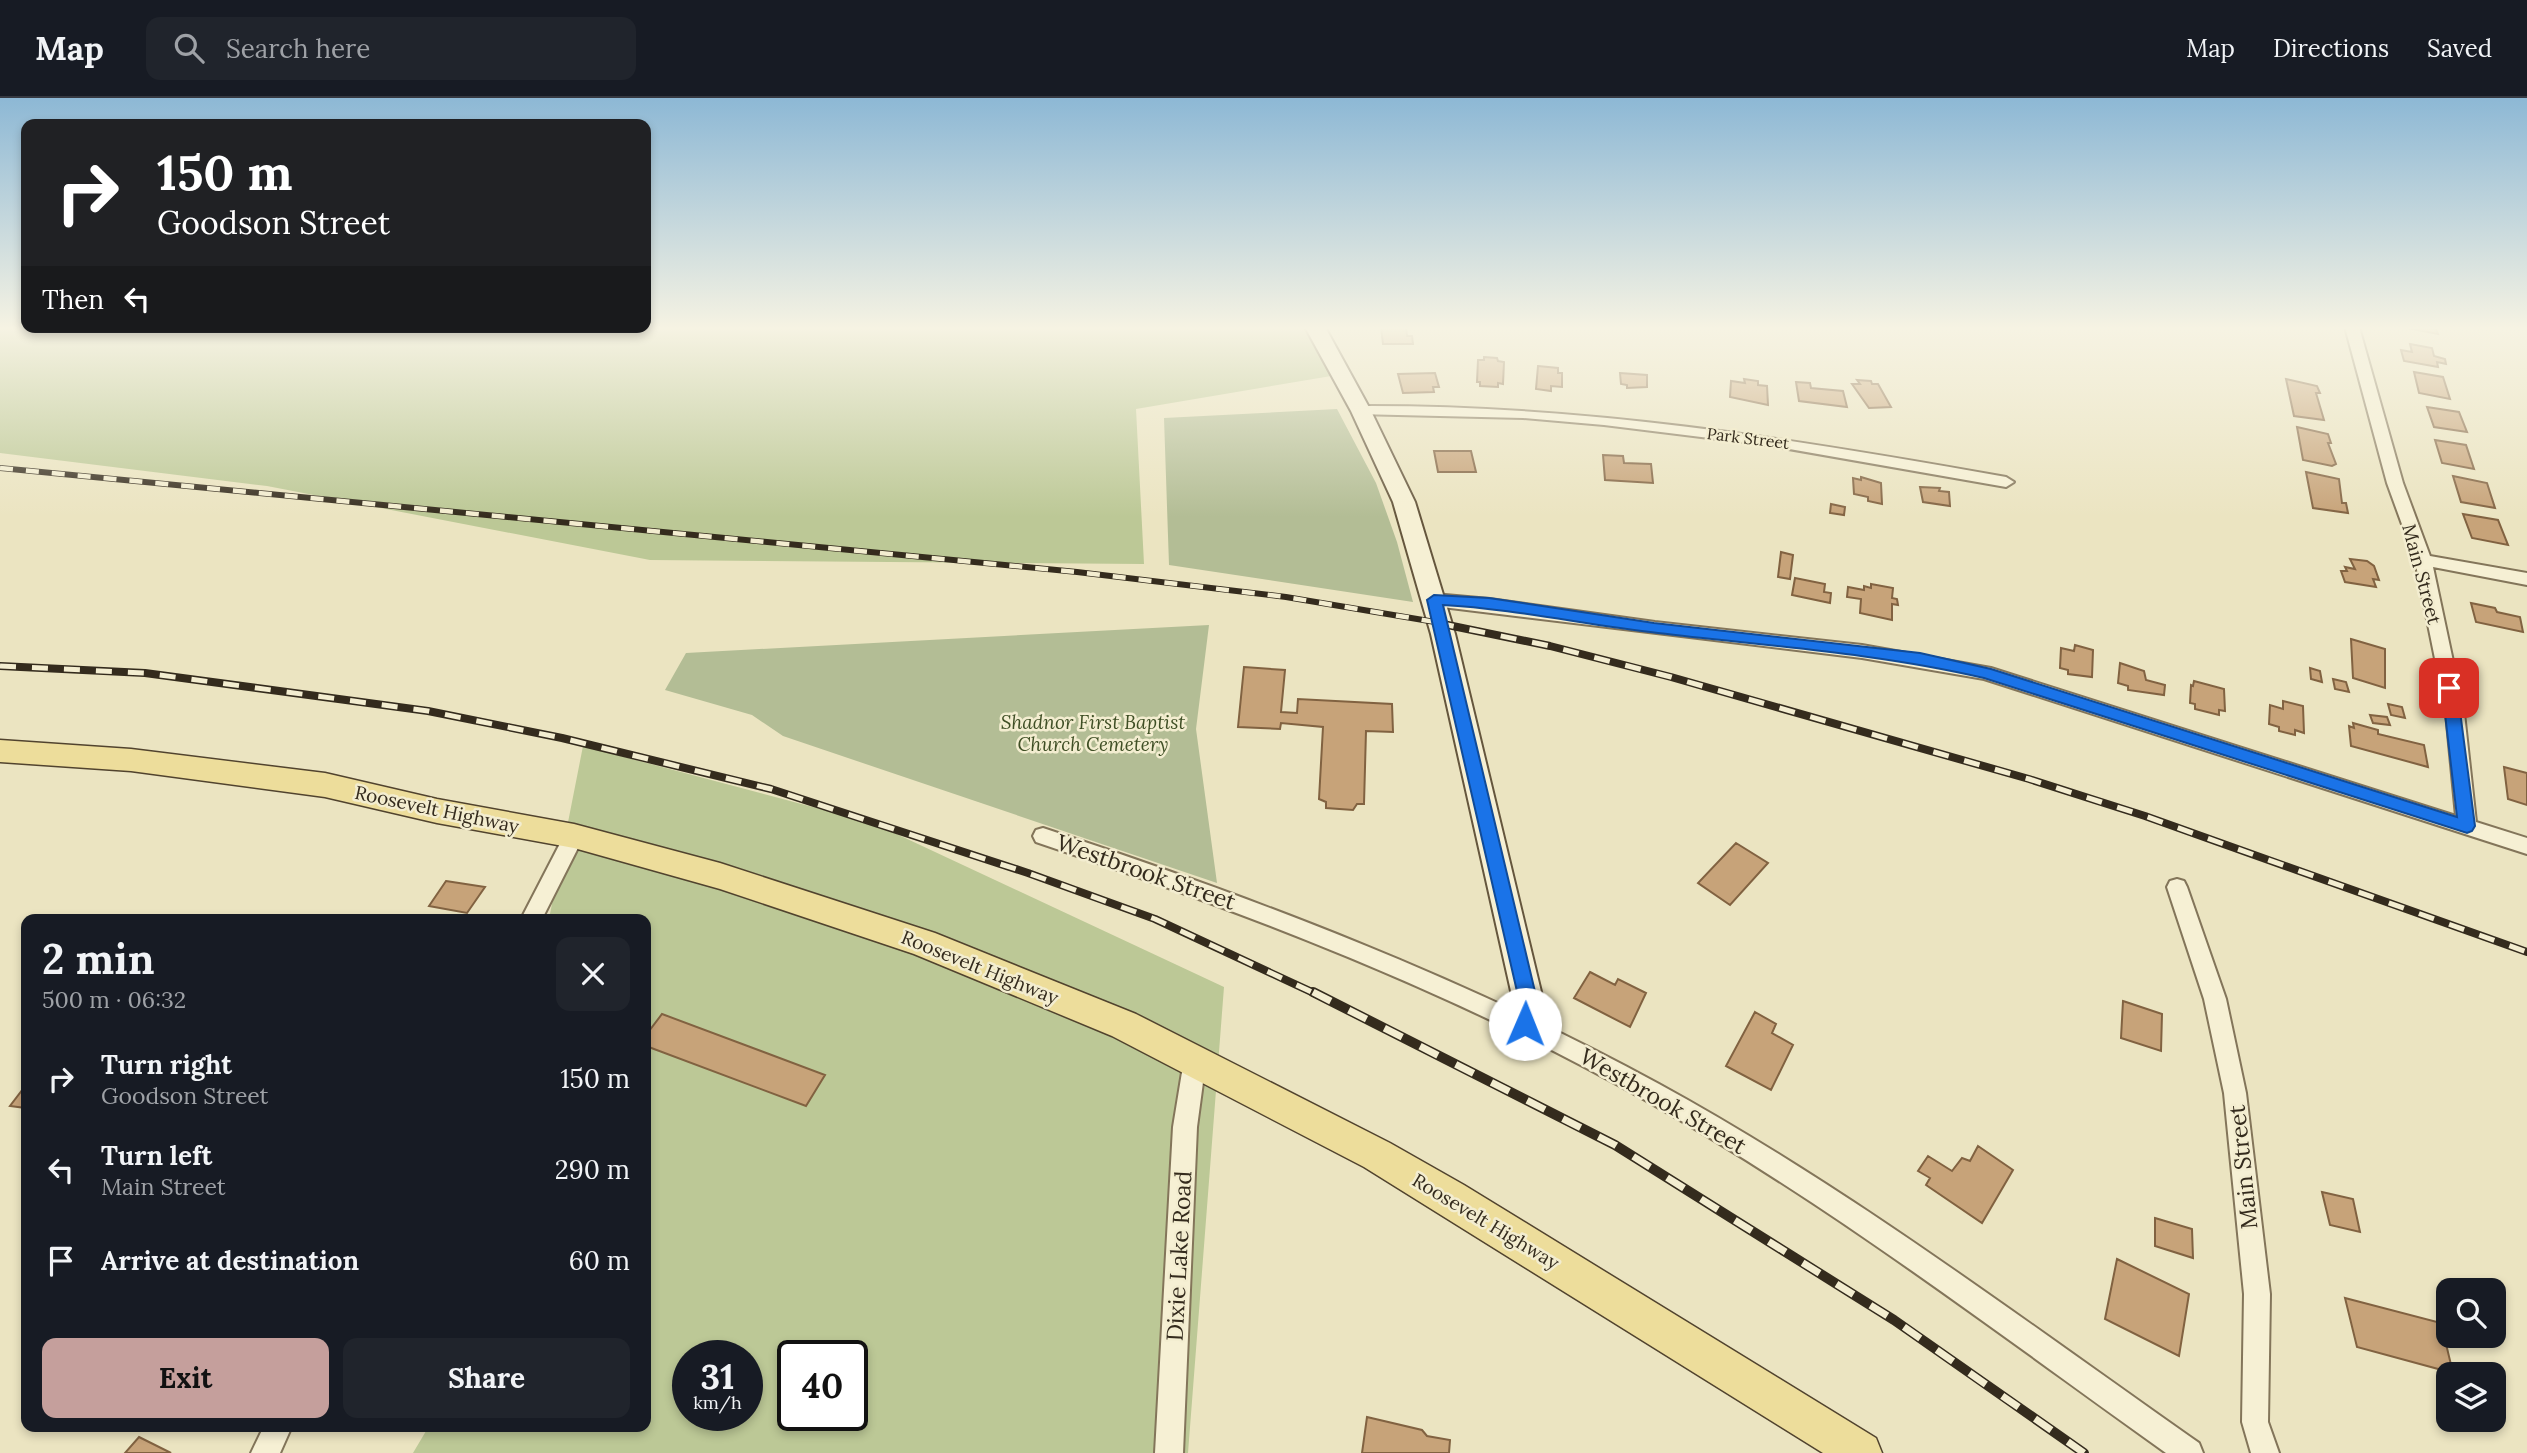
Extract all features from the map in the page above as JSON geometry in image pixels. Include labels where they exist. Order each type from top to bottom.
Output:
[{"type":"main road","name":"Roosevelt Highway","points":[[0,751],[131,760],[325,785],[437,811],[574,836],[720,876],[923,943],[1124,1025],[1366,1149],[1451,1198],[1861,1453]]},
{"type":"street","points":[[1350,390],[1404,502],[1434,600],[1528,1000],[1525,1024]]},
{"type":"street","name":"Main Street","points":[[2369,390],[2395,483],[2423,560],[2455,713],[2467,826]]},
{"type":"street","name":"Park Street","points":[[1362,411],[1479,411],[1586,419],[1793,443],[2006,482]]},
{"type":"street","points":[[2423,560],[2527,579]]},
{"type":"street","points":[[1434,600],[1489,603],[1654,628],[1920,658],[1985,673],[2527,846]]},
{"type":"street","points":[[534,914],[574,836]]},
{"type":"street","name":"Westbrook Street","points":[[1043,836],[1181,881],[1376,957],[1525,1024],[1655,1093],[1810,1186],[2189,1453]]},
{"type":"street","name":"Main Street","points":[[2177,887],[2214,999],[2235,1093],[2257,1294],[2255,1422],[2265,1453]]},
{"type":"street","name":"Dixie Lake Road","points":[[1169,1453],[1185,1127],[1195,1060]]},
{"type":"street","points":[[265,1453],[276,1432]]},
{"type":"green space","points":[[0,390],[1247,390],[1136,409],[1144,564],[650,560],[267,486],[0,453]]},
{"type":"green space","points":[[1337,409],[1376,483],[1397,542],[1413,602],[1169,565],[1164,418]]},
{"type":"green space","name":"Shadnor First Baptist Church Cemetery","points":[[1209,625],[1196,729],[1217,883],[783,736],[752,715],[665,690],[686,653]]},
{"type":"green space","points":[[583,746],[873,823],[1224,987],[1188,1453],[413,1453],[425,1432],[651,1432],[651,914],[550,914]]},
{"type":"building","points":[[1402,390],[1434,392],[1403,393]]},
{"type":"building","points":[[1730,390],[1767,390],[1768,405],[1730,397]]},
{"type":"building","points":[[1797,390],[1843,391],[1847,407],[1799,401]]},
{"type":"building","points":[[1856,390],[1882,390],[1891,407],[1869,408]]},
{"type":"building","points":[[2288,390],[2319,390],[2320,393],[2316,393],[2324,420],[2294,416]]},
{"type":"building","points":[[2418,390],[2447,390],[2450,399],[2419,393]]},
{"type":"building","points":[[2427,407],[2459,412],[2467,432],[2434,427]]},
{"type":"building","points":[[2297,427],[2328,434],[2331,443],[2328,443],[2336,464],[2332,466],[2303,460]]},
{"type":"building","points":[[2435,440],[2466,445],[2474,469],[2442,463]]},
{"type":"building","points":[[1434,451],[1471,451],[1476,472],[1438,472]]},
{"type":"building","points":[[1603,455],[1623,456],[1624,463],[1651,464],[1653,483],[1605,480]]},
{"type":"building","points":[[2306,472],[2339,479],[2342,503],[2346,503],[2348,513],[2313,508]]},
{"type":"building","points":[[2453,476],[2487,483],[2495,508],[2461,502]]},
{"type":"building","points":[[1861,477],[1881,483],[1882,504],[1854,494],[1853,478],[1861,480]]},
{"type":"building","points":[[1920,487],[1940,488],[1939,491],[1949,492],[1950,506],[1923,502]]},
{"type":"building","points":[[1831,504],[1845,507],[1844,515],[1830,513]]},
{"type":"building","points":[[2463,514],[2498,520],[2508,545],[2472,538]]},
{"type":"building","points":[[1781,552],[1793,555],[1790,579],[1778,577]]},
{"type":"building","points":[[2350,559],[2367,561],[2374,566],[2379,580],[2373,579],[2376,587],[2345,582],[2341,571],[2347,571],[2345,567],[2355,569]]},
{"type":"building","points":[[1795,578],[1825,584],[1824,592],[1831,593],[1830,603],[1792,595]]},
{"type":"building","points":[[1871,584],[1893,588],[1892,598],[1897,599],[1898,605],[1892,604],[1892,620],[1860,613],[1861,599],[1847,597],[1848,587],[1864,590],[1864,586],[1871,588]]},
{"type":"building","points":[[2471,603],[2520,617],[2523,632],[2476,622]]},
{"type":"building","points":[[2351,639],[2385,649],[2385,688],[2353,678]]},
{"type":"building","points":[[2075,645],[2093,650],[2092,677],[2068,674],[2068,670],[2060,668],[2061,648],[2074,651]]},
{"type":"building","points":[[2120,663],[2144,671],[2146,680],[2165,685],[2164,695],[2128,690],[2128,686],[2118,683]]},
{"type":"building","points":[[1244,667],[1285,670],[1281,712],[1297,713],[1298,699],[1392,704],[1393,732],[1366,731],[1364,804],[1357,804],[1353,810],[1326,808],[1326,802],[1319,799],[1323,727],[1281,723],[1280,729],[1238,727]]},
{"type":"building","points":[[2310,668],[2320,671],[2322,682],[2311,679]]},
{"type":"building","points":[[2333,679],[2346,682],[2349,692],[2335,689]]},
{"type":"building","points":[[2194,681],[2224,689],[2225,711],[2219,710],[2219,715],[2195,709],[2195,704],[2190,703],[2191,685],[2193,686]]},
{"type":"building","points":[[2283,701],[2303,706],[2304,733],[2295,730],[2295,735],[2279,731],[2279,727],[2269,724],[2270,705],[2283,709]]},
{"type":"building","points":[[2388,704],[2402,707],[2405,718],[2391,715]]},
{"type":"building","points":[[2370,715],[2387,717],[2390,725],[2373,723]]},
{"type":"building","points":[[2353,723],[2378,730],[2378,734],[2424,745],[2428,767],[2351,746],[2349,726],[2354,728]]},
{"type":"building","points":[[2504,767],[2527,773],[2527,805],[2508,799]]},
{"type":"building","points":[[1736,843],[1768,863],[1730,905],[1698,883]]},
{"type":"building","points":[[446,881],[485,887],[467,913],[429,906]]},
{"type":"building","points":[[1590,972],[1615,985],[1618,979],[1646,993],[1630,1027],[1574,998]]},
{"type":"building","points":[[2123,1001],[2162,1014],[2161,1051],[2121,1038]]},
{"type":"building","points":[[1755,1012],[1776,1024],[1772,1033],[1793,1045],[1771,1090],[1726,1066]]},
{"type":"building","points":[[662,1014],[825,1075],[806,1106],[651,1048],[651,1028]]},
{"type":"building","points":[[21,1092],[21,1107],[10,1106]]},
{"type":"building","points":[[1978,1146],[2013,1170],[1982,1223],[1926,1185],[1930,1178],[1918,1171],[1928,1156],[1952,1171],[1962,1158],[1970,1161]]},
{"type":"building","points":[[2322,1192],[2353,1199],[2360,1232],[2330,1225]]},
{"type":"building","points":[[2155,1218],[2192,1229],[2193,1258],[2155,1246]]},
{"type":"building","points":[[2117,1259],[2189,1294],[2179,1356],[2105,1319]]},
{"type":"building","points":[[2345,1298],[2436,1322],[2436,1348],[2447,1348],[2450,1362],[2436,1362],[2436,1368],[2357,1347]]},
{"type":"building","points":[[1367,1417],[1422,1430],[1427,1436],[1450,1440],[1449,1453],[1362,1453]]},
{"type":"building","points":[[139,1437],[171,1453],[125,1453]]},
{"type":"railway","points":[[0,468],[1077,572],[1286,597],[1447,624]]},
{"type":"railway","points":[[1438,623],[1550,646],[1671,677],[2029,779],[2145,816],[2527,952]]},
{"type":"railway","points":[[0,666],[145,673],[428,711],[562,738],[771,789],[1028,873],[1155,919],[1316,994]]},
{"type":"railway","points":[[1313,992],[1615,1145],[1894,1320],[2084,1453]]},
{"type":"route","points":[[1525,1024],[1528,1000],[1434,600],[1489,603],[1654,628],[1920,658],[1985,673],[2467,826],[2455,713],[2449,688]]}]
